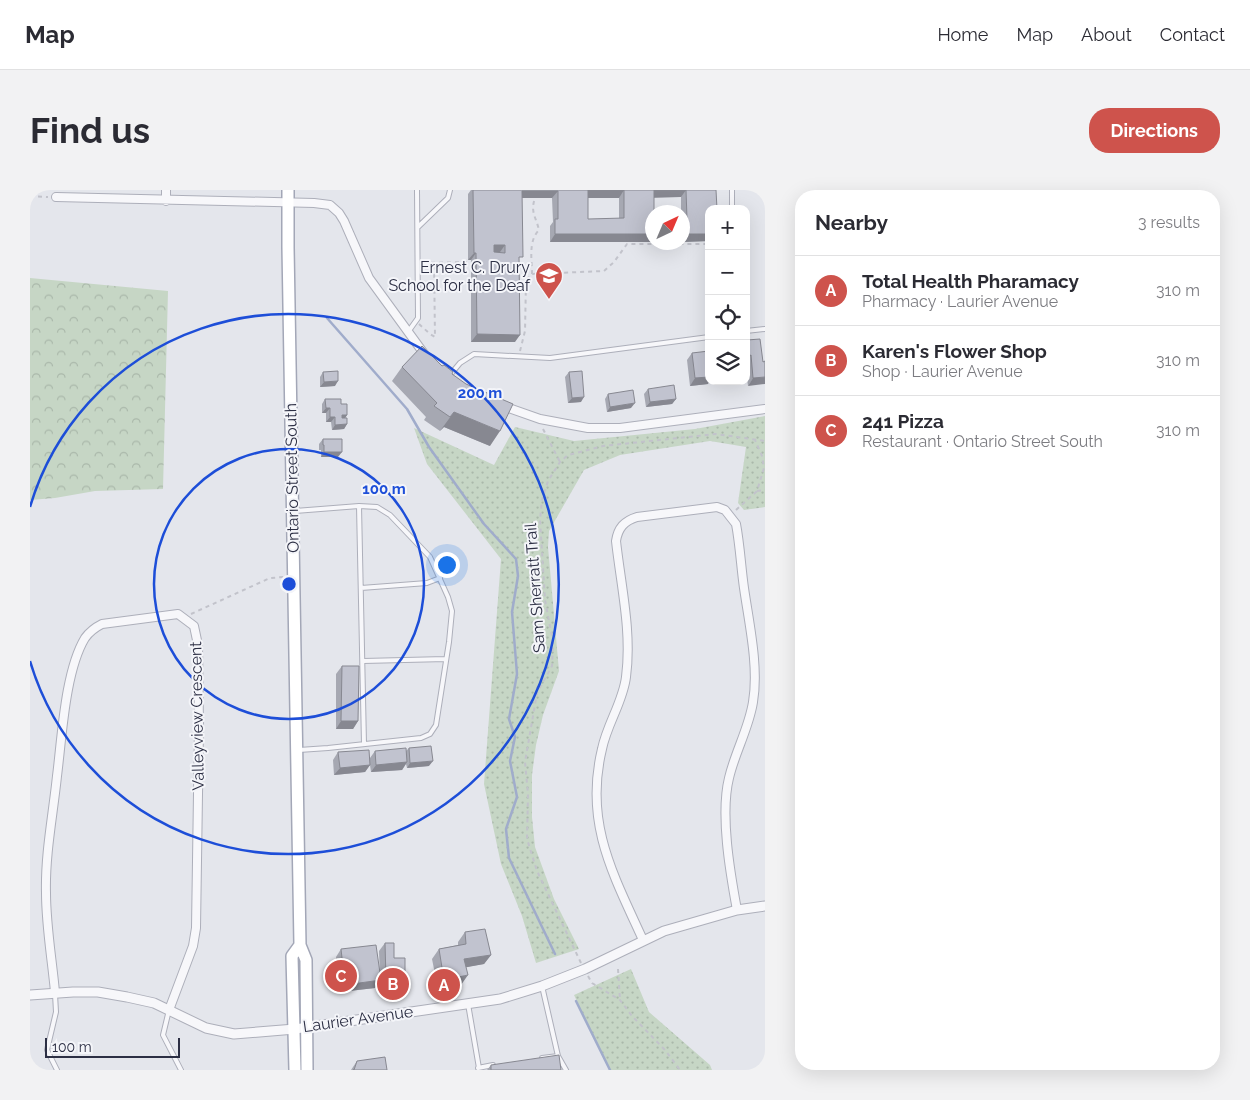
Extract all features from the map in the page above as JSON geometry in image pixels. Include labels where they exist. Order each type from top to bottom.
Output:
[{"type":"main road","name":"Ontario Street South","points":[[288,190],[300,945],[306,960],[307,1070]]},
{"type":"main road","name":"Ontario Street South","points":[[295,1070],[292,956],[300,945]]},
{"type":"street","points":[[166,190],[166,201]]},
{"type":"street","points":[[56,197],[330,205],[339,213],[369,278],[430,361]]},
{"type":"street","points":[[446,374],[457,383]]},
{"type":"street","points":[[498,404],[540,419],[588,428],[620,428],[765,409]]},
{"type":"street","points":[[643,940],[603,847],[599,832],[595,798],[602,747],[626,679],[628,656],[616,541],[617,534],[625,522],[636,516],[717,507],[725,510],[736,524],[751,632],[754,685],[753,702],[743,737],[734,757],[728,780],[726,800],[728,842],[737,910]]},
{"type":"street","name":"Valleyview Crescent","points":[[55,992],[48,929],[47,859],[67,693],[77,658],[84,640],[92,629],[102,624],[178,614],[185,617],[194,626],[198,645],[199,727],[196,928],[194,946],[169,1010]]},
{"type":"street","name":"Laurier Avenue","points":[[30,995],[55,992],[98,992],[127,997],[154,1003],[206,1028],[234,1034],[307,1027],[500,999],[542,986],[585,969],[664,931],[737,910],[765,906]]},
{"type":"lane","points":[[408,332],[418,318],[417,190]]},
{"type":"lane","points":[[417,228],[448,198],[450,190]]},
{"type":"lane","points":[[732,190],[732,205]]},
{"type":"lane","points":[[750,331],[765,329]]},
{"type":"lane","points":[[446,374],[474,354],[550,358],[705,338]]},
{"type":"lane","points":[[292,511],[359,506],[377,507],[390,515],[430,557],[448,597],[452,611],[436,725],[430,734],[421,738],[296,750]]},
{"type":"lane","points":[[359,506],[364,744]]},
{"type":"lane","points":[[361,588],[426,583],[440,578]]},
{"type":"lane","points":[[363,661],[446,659]]},
{"type":"lane","points":[[542,986],[558,1056],[566,1070]]},
{"type":"lane","points":[[55,992],[56,1012],[47,1050],[57,1070]]},
{"type":"lane","points":[[468,1004],[479,1069],[498,1064]]},
{"type":"lane","points":[[169,1010],[163,1035],[180,1070]]},
{"type":"lane","points":[[533,1059],[558,1056]]},
{"type":"path","points":[[30,196],[56,197]]},
{"type":"path","points":[[517,357],[523,343],[525,331],[526,281],[532,274],[531,252],[534,235],[539,230],[536,218],[532,212],[532,204],[535,198]]},
{"type":"path","points":[[532,274],[604,272],[628,244],[705,244]]},
{"type":"path","points":[[415,321],[436,337],[434,262]]},
{"type":"path","points":[[417,263],[471,262]]},
{"type":"path","points":[[540,419],[560,462],[568,455],[603,446],[695,435],[716,434],[765,441]]},
{"type":"path","points":[[731,516],[757,491],[765,469],[755,440]]},
{"type":"path","points":[[762,456],[765,450]]},
{"type":"path","name":"Sam Sherratt Trail","points":[[560,462],[548,481],[542,500],[540,520],[545,600],[553,642],[552,666],[537,693],[525,762],[528,794],[527,839],[536,871],[592,983],[620,1000]]},
{"type":"path","points":[[757,491],[765,490]]},
{"type":"path","points":[[185,617],[270,578],[293,575]]},
{"type":"path","points":[[618,969],[620,1000],[632,1016],[665,1050],[680,1070]]},
{"type":"green space","points":[[30,278],[168,291],[163,489],[95,491],[30,500]]},
{"type":"green space","points":[[765,416],[765,507],[744,510],[738,503],[746,447],[710,441],[620,455],[584,470],[549,531],[548,547],[559,671],[543,715],[536,745],[532,775],[532,817],[535,847],[554,899],[579,949],[536,963],[522,916],[501,864],[484,784],[501,559],[427,464],[414,428],[494,465],[515,427],[574,441],[695,429]]},
{"type":"green space","points":[[631,969],[649,1012],[710,1065],[712,1070],[610,1070],[574,995]]},
{"type":"building","points":[[473,190],[588,190],[588,219],[624,218],[624,190],[654,190],[654,205],[645,205],[645,234],[555,234],[555,219],[558,219],[558,191],[522,191],[523,257],[519,257],[520,335],[477,334],[476,253],[474,253]],"holes":[[[494,245],[505,245],[505,253],[494,252]]]},
{"type":"building","points":[[686,190],[716,190],[717,205],[705,205],[705,234],[690,234],[690,205],[687,205]]},
{"type":"building","points":[[760,339],[763,362],[765,361],[765,377],[753,378],[750,340]]},
{"type":"building","points":[[422,346],[442,366],[444,365],[453,372],[452,374],[466,384],[513,404],[500,431],[454,412],[450,417],[434,406],[437,403],[402,367]]},
{"type":"building","points":[[705,351],[705,377],[695,378],[692,353]]},
{"type":"building","points":[[338,371],[338,381],[324,382],[323,372]]},
{"type":"building","points":[[582,371],[584,397],[572,398],[569,372]]},
{"type":"building","points":[[674,385],[676,399],[650,402],[648,389]]},
{"type":"building","points":[[633,390],[635,403],[610,407],[608,394]]},
{"type":"building","points":[[325,399],[341,399],[341,404],[347,404],[347,415],[342,415],[342,418],[347,418],[347,424],[335,425],[335,417],[330,417],[330,408],[326,408]]},
{"type":"building","points":[[323,439],[342,439],[342,452],[324,452]]},
{"type":"building","points":[[342,666],[359,666],[358,721],[341,721]]},
{"type":"building","points":[[431,746],[433,761],[410,763],[409,748]]},
{"type":"building","points":[[406,748],[407,762],[376,765],[375,751]]},
{"type":"building","points":[[369,750],[370,765],[340,768],[338,752]]},
{"type":"building","points":[[485,929],[491,955],[464,959],[468,975],[444,980],[439,949],[466,944],[465,932]]},
{"type":"building","points":[[385,943],[394,943],[394,958],[405,958],[405,979],[386,979]]},
{"type":"building","points":[[376,945],[381,980],[345,985],[341,949]]},
{"type":"building","points":[[559,1055],[561,1070],[491,1070],[491,1065]]},
{"type":"building","points":[[385,1057],[387,1070],[354,1070],[357,1061]]},
{"type":"waterway","points":[[327,318],[407,409],[429,447],[484,524],[516,559],[518,576],[512,612],[517,674],[509,719],[515,737],[510,761],[517,797],[506,829],[509,858],[555,954]]},
{"type":"waterway","points":[[576,1001],[610,1070]]},
{"type":"place","name":"Ernest C. Drury School for the Deaf","points":[[549,300]]},
{"type":"place","name":"241 Pizza","points":[[341,976]]},
{"type":"place","name":"Karen's Flower Shop","points":[[393,984]]},
{"type":"place","name":"Total Health Pharamacy","points":[[444,985]]}]
